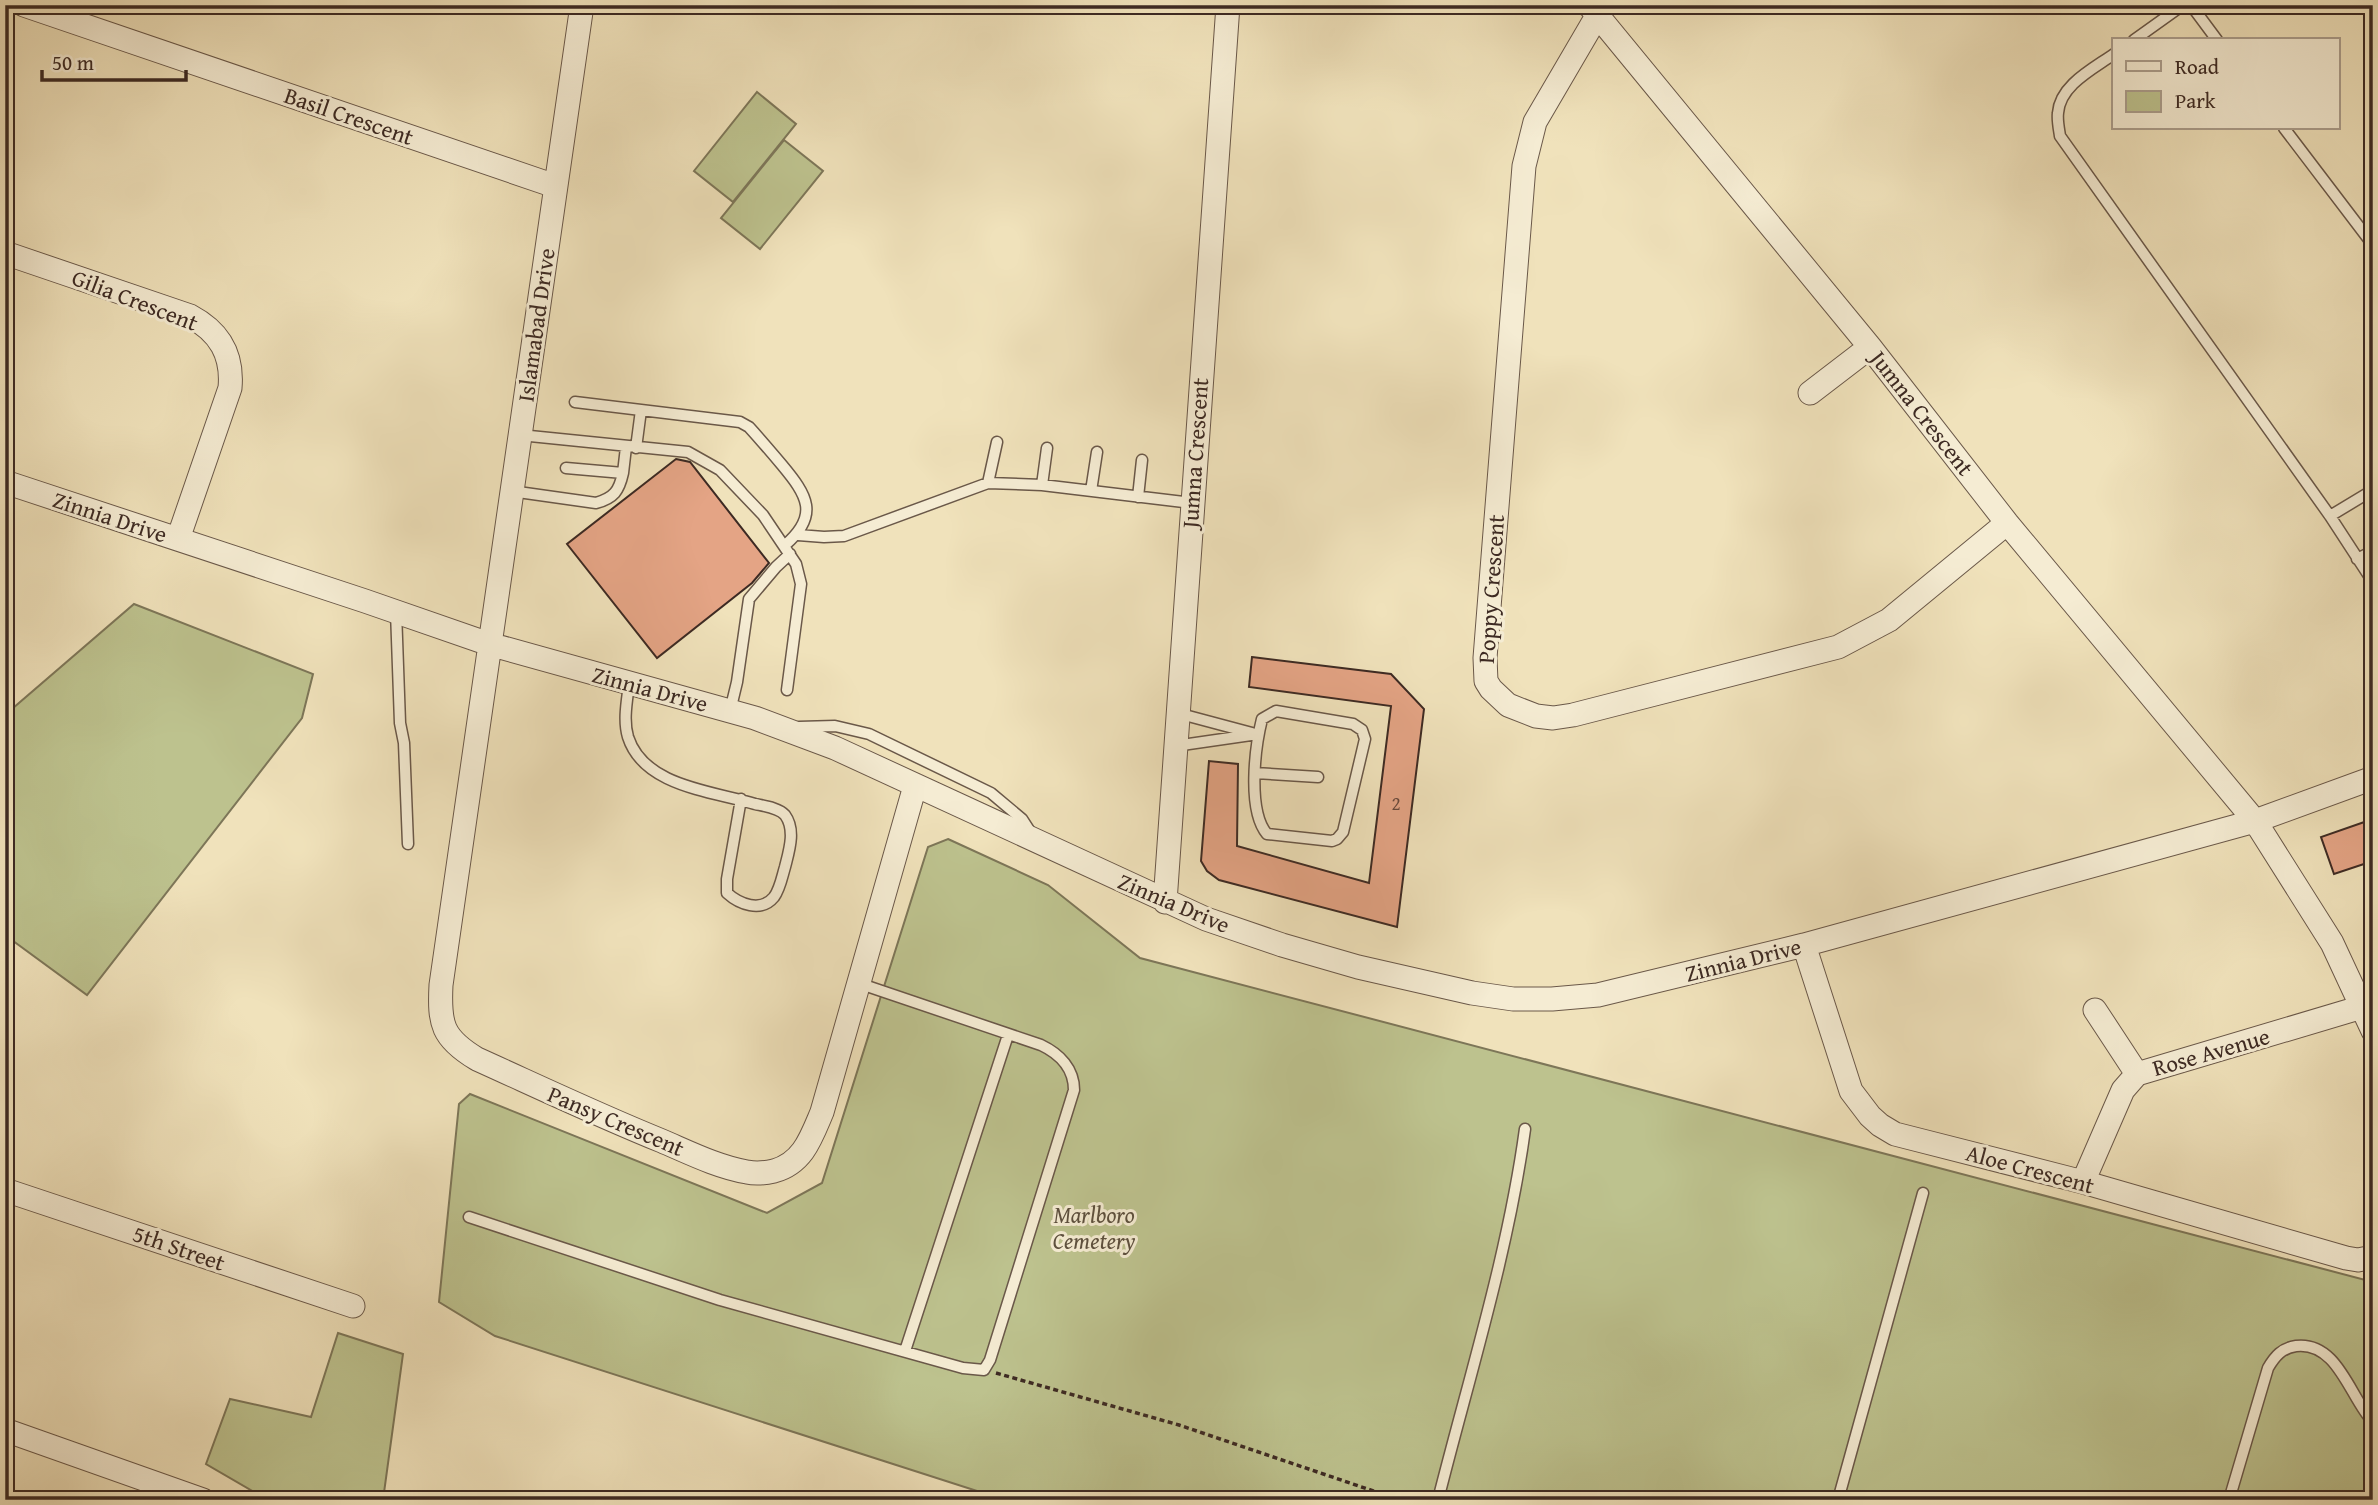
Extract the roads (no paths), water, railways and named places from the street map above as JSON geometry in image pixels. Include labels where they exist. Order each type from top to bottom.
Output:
[{"type":"street","name":"Basil Crescent","points":[[24,5],[555,186]]},
{"type":"street","name":"Islamabad Drive","points":[[489,644],[582,5]]},
{"type":"street","name":"Jumna Crescent","points":[[1165,902],[1228,5]]},
{"type":"street","name":"Jumna Crescent","points":[[1593,11],[1870,347],[2007,523],[2255,821]]},
{"type":"street","name":"Poppy Crescent","points":[[1593,11],[1535,122],[1524,166],[1486,636],[1484,673],[1491,690],[1508,705],[1521,711],[1553,718],[1838,647],[1889,620],[2007,523]]},
{"type":"street","name":"Gilia Crescent","points":[[5,253],[190,316],[204,324],[223,347],[231,370],[230,388],[178,540]]},
{"type":"street","points":[[1810,393],[1870,347]]},
{"type":"street","name":"Zinnia Drive","points":[[5,482],[489,644],[782,728],[835,748],[1165,902],[1239,931],[1358,967],[1472,993],[1513,999],[1598,995],[1804,945],[2255,821],[2373,778]]},
{"type":"street","name":"Pansy Crescent","points":[[489,644],[441,985],[441,1020],[444,1030],[458,1046],[477,1059],[606,1118],[710,1161],[750,1173],[771,1172],[794,1162],[803,1153],[822,1112],[915,786]]},
{"type":"street","points":[[2255,821],[2332,943],[2373,1031]]},
{"type":"street","name":"Aloe Crescent","points":[[1804,945],[1851,1091],[1859,1105],[1880,1125],[1895,1134],[2083,1182],[2346,1258],[2358,1260],[2373,1257]]},
{"type":"street","name":"Rose Avenue","points":[[2083,1182],[2123,1090],[2137,1074],[2362,1007]]},
{"type":"street","points":[[2095,1010],[2137,1074]]},
{"type":"street","name":"5th Street","points":[[5,1190],[353,1307]]},
{"type":"street","points":[[5,1430],[203,1500]]},
{"type":"lane","points":[[2137,38],[2183,5]]},
{"type":"lane","points":[[2191,5],[2216,38]]},
{"type":"lane","points":[[2112,55],[2077,80],[2064,95],[2058,112],[2060,136],[2330,516],[2373,582]]},
{"type":"lane","points":[[2286,130],[2373,245]]},
{"type":"lane","points":[[575,402],[740,422],[749,427],[805,496],[807,510],[798,535],[749,599],[730,711]]},
{"type":"lane","points":[[512,491],[596,503],[608,500],[617,494],[641,410]]},
{"type":"lane","points":[[520,435],[688,452],[720,470],[762,515],[796,564],[802,584],[787,690]]},
{"type":"lane","points":[[988,483],[997,442]]},
{"type":"lane","points":[[1042,485],[1047,448]]},
{"type":"lane","points":[[1091,491],[1097,452]]},
{"type":"lane","points":[[1138,497],[1142,460]]},
{"type":"lane","points":[[566,468],[623,473]]},
{"type":"lane","points":[[798,535],[844,536],[988,483],[1042,485],[1192,503]]},
{"type":"lane","points":[[2330,516],[2373,490]]},
{"type":"lane","points":[[2357,559],[2373,551]]},
{"type":"lane","points":[[396,611],[408,844]]},
{"type":"lane","points":[[629,684],[625,714],[628,737],[636,753],[648,765],[670,780],[741,799],[781,811],[787,817],[791,844],[779,889],[772,900],[747,906],[727,892],[741,799]]},
{"type":"lane","points":[[1276,711],[1353,724],[1362,730],[1365,739],[1343,832],[1337,839],[1332,841],[1267,834],[1258,818],[1255,773],[1262,719],[1276,711]]},
{"type":"lane","points":[[1177,713],[1258,734]]},
{"type":"lane","points":[[782,728],[835,726],[869,734],[991,793],[1022,820],[1039,844]]},
{"type":"lane","points":[[1175,746],[1258,734]]},
{"type":"lane","points":[[1255,773],[1318,777]]},
{"type":"lane","points":[[469,1217],[720,1300],[963,1368],[984,1370],[990,1360],[1074,1090],[1074,1081],[1069,1069],[1052,1050],[859,983]]},
{"type":"lane","points":[[905,1351],[1008,1035]]},
{"type":"lane","points":[[1438,1500],[1507,1231],[1525,1129]]},
{"type":"lane","points":[[1838,1500],[1923,1193]]},
{"type":"lane","points":[[2229,1500],[2268,1368],[2275,1356],[2286,1348],[2311,1346],[2325,1354],[2341,1373],[2373,1422]]},
{"type":"park label","name":"Marlboro Cemetery","points":[[1094,1228]]}]
